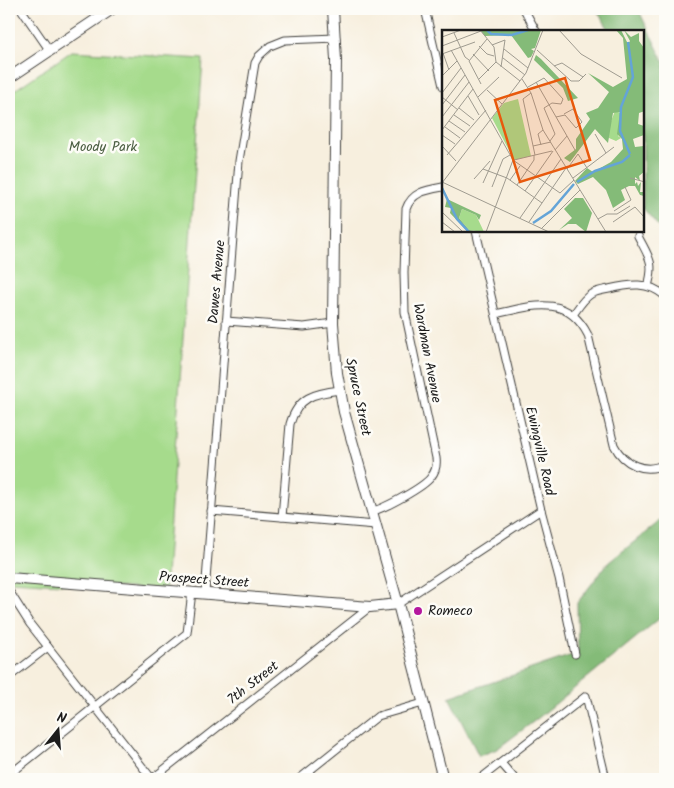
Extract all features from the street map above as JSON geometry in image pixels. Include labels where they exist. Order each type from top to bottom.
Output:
[{"type":"street","points":[[21,9],[50,51]]},
{"type":"street","points":[[9,78],[112,9]]},
{"type":"street","name":"Spruce Street","points":[[333,9],[336,38],[333,323],[340,390],[443,779]]},
{"type":"street","points":[[425,9],[442,82]]},
{"type":"street","points":[[524,9],[535,30]]},
{"type":"street","name":"Dawes Avenue","points":[[205,593],[239,161],[255,64],[264,51],[277,42],[336,38]]},
{"type":"street","name":"Wardman Avenue","points":[[372,511],[382,509],[428,481],[435,471],[436,464],[407,326],[404,273],[406,209],[408,203],[423,190],[442,187]]},
{"type":"street","name":"Ewingville Road","points":[[398,604],[540,510],[476,232]]},
{"type":"street","points":[[638,236],[651,262],[652,273],[648,286]]},
{"type":"street","points":[[573,315],[585,299],[597,291],[627,285],[648,286],[665,296]]},
{"type":"street","points":[[496,314],[546,305],[561,308],[573,315],[588,335],[617,452],[628,462],[641,468],[656,468],[665,464]]},
{"type":"street","points":[[226,321],[304,327],[333,323]]},
{"type":"street","points":[[282,517],[292,416],[307,398],[323,392],[340,390]]},
{"type":"street","points":[[540,510],[559,578],[575,654]]},
{"type":"street","points":[[211,511],[376,525]]},
{"type":"street","name":"Prospect Street","points":[[9,578],[370,607],[398,604]]},
{"type":"street","points":[[9,591],[30,624],[152,779]]},
{"type":"street","points":[[9,775],[187,633],[192,592]]},
{"type":"street","name":"7th Street","points":[[152,779],[370,607]]},
{"type":"street","points":[[9,678],[48,646]]},
{"type":"street","points":[[480,779],[586,696],[606,779]]},
{"type":"street","points":[[299,779],[378,716],[423,703]]},
{"type":"street","points":[[502,763],[515,779]]},
{"type":"green space","points":[[596,9],[638,9],[665,64],[665,226],[659,227],[644,209],[644,30],[609,30]]},
{"type":"green space","name":"Moody Park","points":[[72,51],[203,59],[165,590],[11,581],[9,571],[9,94]]},
{"type":"green space","points":[[665,517],[665,614],[537,719],[497,749],[479,756],[449,697],[578,653],[577,603],[608,563]]},
{"type":"place","name":"Romeco","points":[[418,611]]}]
